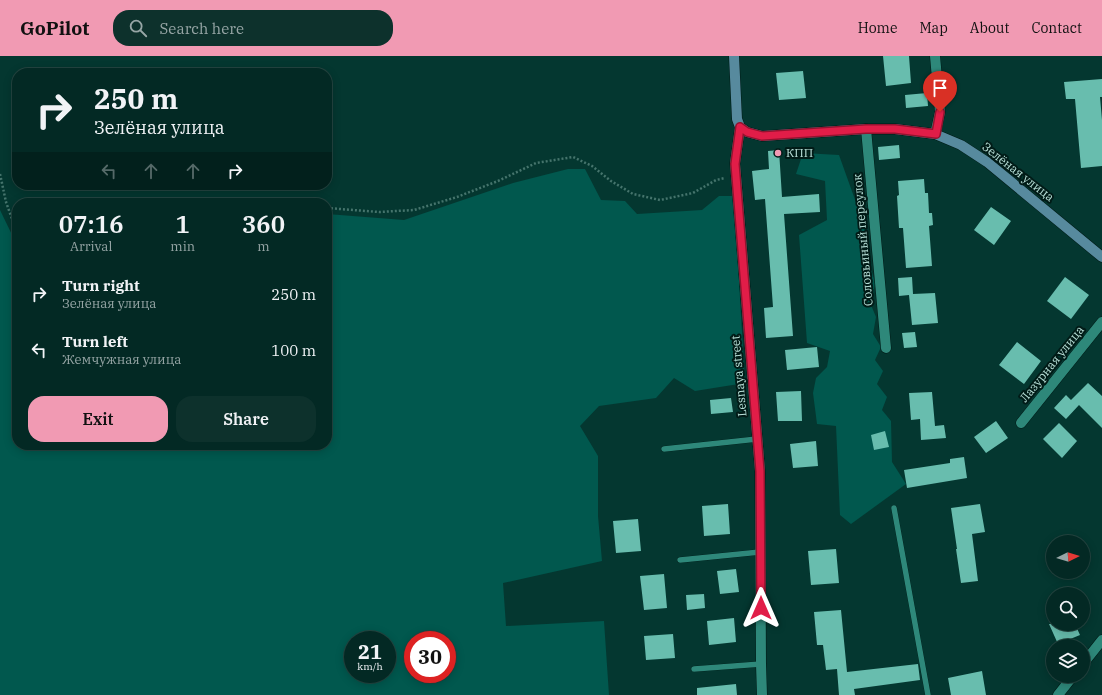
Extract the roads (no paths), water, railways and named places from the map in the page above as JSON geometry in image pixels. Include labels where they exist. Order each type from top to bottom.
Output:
[{"type":"street","name":"Lesnaya street","points":[[734,56],[735,112],[740,127],[735,164],[760,471],[762,695]]},
{"type":"street","points":[[935,56],[940,112],[936,134]]},
{"type":"street","name":"Зелёная улица","points":[[740,127],[755,135],[771,137],[866,129],[895,129],[936,134],[961,145],[987,162],[1102,257]]},
{"type":"street","name":"Соловьиный переулок","points":[[866,129],[886,348]]},
{"type":"street","name":"Лазурная улица","points":[[1021,423],[1102,322]]},
{"type":"street","points":[[1090,655],[1102,640]]},
{"type":"street","points":[[1058,695],[1067,683]]},
{"type":"lane","points":[[664,449],[757,439]]},
{"type":"lane","points":[[894,508],[928,695]]},
{"type":"lane","points":[[680,560],[760,552]]},
{"type":"lane","points":[[694,669],[761,664]]},
{"type":"place","name":"КПП","points":[[778,153]]}]
